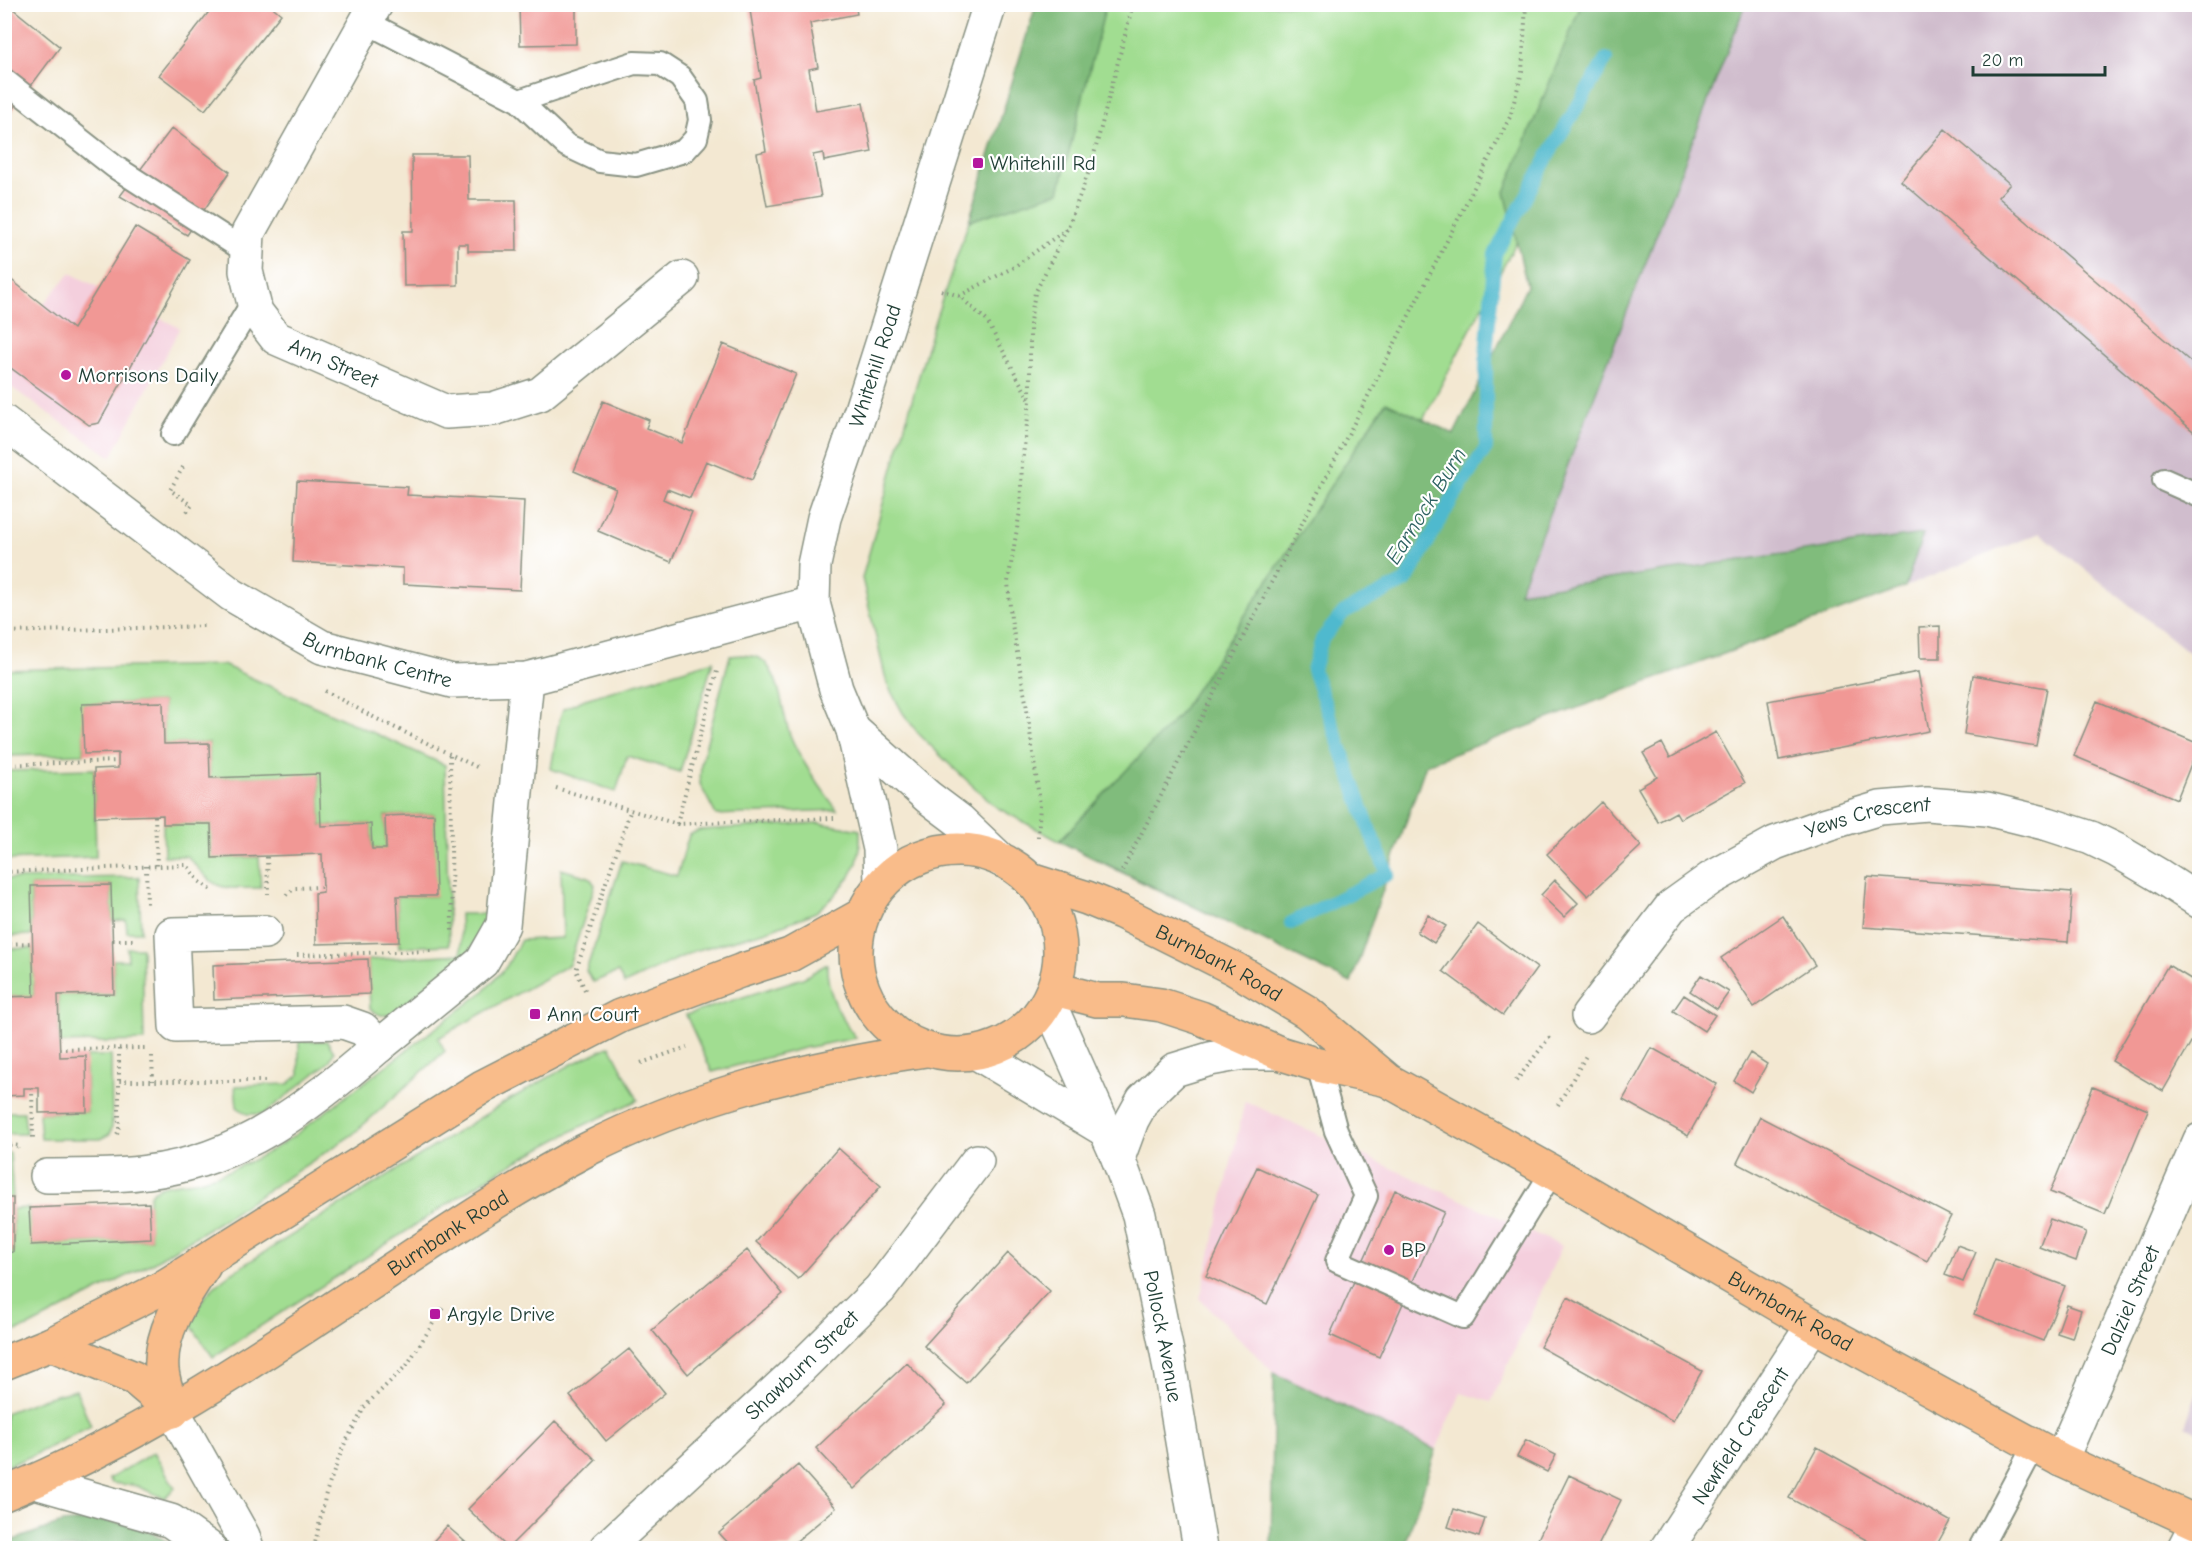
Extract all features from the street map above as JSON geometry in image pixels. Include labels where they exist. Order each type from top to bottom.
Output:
[{"type":"main road","points":[[962,850],[982,852],[1001,860],[1017,868],[1030,880],[1047,904],[1058,931],[1060,951],[1052,996],[1031,1023],[1015,1037],[996,1047],[977,1053],[944,1053],[926,1050],[906,1041],[875,1014],[864,996],[857,976],[856,935],[862,915],[881,884],[898,869],[917,857],[962,850]]},
{"type":"main road","name":"Burnbank Road","points":[[1030,880],[1087,898],[1121,912],[1235,969],[1307,1012],[1389,1081],[1552,1172],[1813,1325],[2194,1532]]},
{"type":"main road","points":[[4,1363],[51,1344],[162,1288],[482,1087],[620,1016],[740,970],[790,955],[862,915]]},
{"type":"main road","name":"Burnbank Road","points":[[1052,996],[1124,1000],[1161,1005],[1201,1017],[1279,1053],[1318,1065],[1389,1081]]},
{"type":"main road","name":"Burnbank Road","points":[[4,1494],[35,1482],[173,1411],[486,1208],[585,1151],[684,1107],[732,1091],[838,1065],[926,1050]]},
{"type":"main road","points":[[173,1411],[162,1369],[166,1335],[178,1306],[209,1258]]},
{"type":"main road","points":[[51,1344],[134,1378],[173,1411]]},
{"type":"street","name":"Whitehill Road","points":[[881,884],[880,849],[853,730],[836,688],[813,603],[814,565],[824,518],[990,4]]},
{"type":"street","name":"Ann Street","points":[[371,13],[248,232],[246,271],[253,302],[256,312],[276,338],[446,412],[493,409],[540,394],[682,278]]},
{"type":"street","name":"Burnbank Centre","points":[[4,422],[232,595],[322,647],[452,681],[527,679],[813,603]]},
{"type":"street","points":[[47,1176],[147,1172],[215,1157],[272,1129],[354,1068],[482,962],[503,925],[527,679]]},
{"type":"street","name":"Whitehill Road","points":[[853,730],[928,797],[960,821],[1001,860]]},
{"type":"street","name":"Yews Crescent","points":[[1588,1016],[1671,907],[1710,879],[1775,843],[1880,807],[1927,804],[1987,809],[2048,824],[2091,838],[2116,850],[2199,902]]},
{"type":"street","points":[[265,932],[172,934],[176,1026],[343,1022],[363,1029],[380,1046]]},
{"type":"street","name":"Pollock Avenue","points":[[1052,996],[1139,1215],[1167,1352],[1200,1548]]},
{"type":"street","points":[[977,1053],[1112,1144],[1132,1120],[1143,1101],[1174,1070],[1210,1059],[1243,1053],[1279,1053]]},
{"type":"street","name":"Dalziel Street","points":[[2048,1453],[2199,1140]]},
{"type":"street","name":"Shawburn Street","points":[[620,1543],[880,1289],[977,1161]]},
{"type":"street","name":"Newfield Crescent","points":[[1667,1548],[1813,1325]]},
{"type":"street","points":[[173,1411],[248,1548]]},
{"type":"street","points":[[35,1482],[171,1521],[209,1548]]},
{"type":"lane","points":[[371,13],[519,101],[566,145],[600,161],[636,165],[684,151],[696,138],[700,120],[697,101],[680,77],[660,64],[634,63],[519,101]]},
{"type":"lane","points":[[4,80],[115,167],[247,252]]},
{"type":"lane","points":[[173,434],[253,302]]},
{"type":"lane","points":[[2164,480],[2199,496]]},
{"type":"lane","points":[[1318,1065],[1336,1131],[1366,1196],[1337,1261],[1463,1317],[1552,1172]]},
{"type":"lane","points":[[1980,1548],[2048,1453]]},
{"type":"path","points":[[1038,837],[1040,805],[1030,745],[1026,702],[1011,619],[1008,582],[1020,511],[1022,463],[1030,401],[1030,321],[1035,293],[1068,227],[1091,166],[1133,4]]},
{"type":"path","points":[[1119,876],[1510,117],[1522,72],[1526,4]]},
{"type":"path","points":[[959,296],[1014,267],[1068,227]]},
{"type":"path","points":[[903,279],[959,296],[987,321],[1030,401]]},
{"type":"path","points":[[162,543],[192,505],[170,490],[194,447],[173,434]]},
{"type":"path","points":[[4,632],[204,625]]},
{"type":"path","points":[[677,824],[719,663],[709,632]]},
{"type":"path","points":[[450,755],[452,939]]},
{"type":"path","points":[[4,765],[118,761]]},
{"type":"path","points":[[587,993],[576,970],[631,809]]},
{"type":"path","points":[[155,816],[157,866]]},
{"type":"path","points":[[267,857],[268,895]]},
{"type":"path","points":[[4,872],[187,865],[199,881],[218,893]]},
{"type":"path","points":[[258,895],[286,895],[296,888],[322,887]]},
{"type":"path","points":[[286,895],[287,904]]},
{"type":"path","points":[[4,944],[33,943]]},
{"type":"path","points":[[288,955],[440,951]]},
{"type":"path","points":[[1516,1081],[1563,1020],[1588,1016],[1593,1045],[1558,1105]]},
{"type":"path","points":[[641,1063],[687,1047]]},
{"type":"path","points":[[59,1049],[152,1048]]},
{"type":"path","points":[[116,1137],[119,1131],[119,1049]]},
{"type":"path","points":[[119,1081],[274,1081]]},
{"type":"path","points":[[32,1088],[33,1146]]},
{"type":"path","points":[[19,1146],[26,1146]]},
{"type":"path","points":[[314,1548],[326,1493],[343,1447],[365,1406],[407,1365],[444,1306]]},
{"type":"shaded area","points":[[1745,5],[2199,5],[2199,661],[2040,533],[1905,587],[1922,534],[1519,592]]},
{"type":"shaded area","points":[[70,273],[180,328],[111,457],[5,383],[5,358],[43,305]]},
{"type":"shaded area","points":[[1245,1101],[1562,1246],[1491,1402],[1461,1393],[1436,1450],[1274,1373],[1200,1299]]},
{"type":"shaded area","points":[[2199,1386],[2199,1432],[2185,1426]]},
{"type":"green space","points":[[1036,5],[1106,5],[1059,192],[969,221]]},
{"type":"green space","points":[[1037,5],[1641,5],[1386,490],[1175,899],[996,807],[918,733],[903,713],[887,684],[862,578],[933,326],[969,221]]},
{"type":"green space","points":[[1581,5],[1745,5],[1519,592],[1923,534],[1905,587],[1426,764],[1351,983],[1059,841],[1179,715],[1386,402],[1454,434],[1527,286],[1505,192]]},
{"type":"green space","points":[[742,655],[762,660],[772,673],[794,745],[811,774],[837,810],[716,815],[700,784],[701,763],[730,656]]},
{"type":"green space","points":[[713,661],[680,772],[627,756],[616,792],[551,769],[563,709],[585,699]]},
{"type":"green space","points":[[223,665],[445,765],[449,945],[399,947],[397,896],[435,896],[434,814],[385,816],[386,849],[372,849],[371,824],[321,826],[319,775],[210,778],[209,743],[164,744],[163,702],[83,704],[84,754],[5,756],[4,670]]},
{"type":"green space","points":[[94,769],[96,857],[5,860],[4,771]]},
{"type":"green space","points":[[819,823],[860,830],[860,848],[857,863],[849,878],[816,912],[767,931],[694,951],[624,984],[618,972],[593,982],[586,971],[622,861],[677,876],[689,835],[700,830]]},
{"type":"green space","points":[[163,824],[211,824],[212,858],[259,857],[261,888],[234,888],[218,885],[211,881],[187,856],[164,856]]},
{"type":"green space","points":[[561,869],[589,877],[595,885],[569,965],[438,1038],[445,1051],[352,1135],[152,1263],[30,1326],[5,1335],[5,1253],[13,1252],[13,1209],[29,1208],[32,1245],[151,1239],[149,1202],[154,1190],[165,1185],[195,1181],[221,1174],[280,1145],[483,992],[506,967],[521,940],[563,938]]},
{"type":"green space","points":[[139,877],[141,932],[127,932],[126,920],[112,921],[111,885],[31,886],[32,935],[5,936],[5,879]]},
{"type":"green space","points":[[460,914],[490,914],[469,952],[392,1014],[380,1015],[370,1008],[368,960],[461,954]]},
{"type":"green space","points":[[33,948],[34,996],[5,997],[4,949]]},
{"type":"green space","points":[[127,948],[142,948],[144,1041],[60,1043],[58,995],[114,994],[113,960],[128,960]]},
{"type":"green space","points":[[827,964],[829,984],[835,1004],[856,1038],[804,1048],[712,1072],[686,1015],[803,978]]},
{"type":"green space","points":[[299,1041],[327,1041],[334,1052],[329,1062],[264,1114],[247,1114],[237,1107],[235,1086],[288,1084],[299,1075]]},
{"type":"green space","points":[[610,1046],[638,1100],[578,1128],[497,1172],[213,1357],[190,1324],[202,1301],[231,1273],[507,1101],[572,1064]]},
{"type":"green space","points":[[86,1056],[111,1056],[112,1126],[110,1134],[100,1139],[41,1139],[39,1113],[87,1112]]},
{"type":"green space","points":[[5,1112],[24,1112],[26,1134],[5,1134]]},
{"type":"green space","points":[[5,1153],[10,1153],[13,1198],[5,1198]]},
{"type":"green space","points":[[1274,1373],[1436,1450],[1404,1548],[1271,1548]]},
{"type":"green space","points":[[76,1390],[91,1426],[5,1467],[5,1413],[45,1398]]},
{"type":"green space","points":[[154,1452],[175,1488],[164,1498],[137,1486],[112,1483],[109,1479]]},
{"type":"green space","points":[[95,1520],[138,1527],[157,1535],[174,1548],[5,1548],[5,1543],[62,1523]]},
{"type":"building","points":[[4,4],[7,4],[60,47],[4,122]]},
{"type":"building","points":[[215,4],[269,4],[281,14],[205,110],[159,75]]},
{"type":"building","points":[[519,4],[576,4],[576,44],[520,45]]},
{"type":"building","points":[[749,4],[855,4],[857,14],[810,23],[818,67],[809,69],[816,111],[863,103],[872,152],[824,161],[823,153],[813,155],[821,197],[767,206],[757,153],[766,151],[754,80],[761,78]]},
{"type":"building","points":[[172,128],[230,172],[187,235],[120,196]]},
{"type":"building","points":[[1945,129],[2010,184],[1998,197],[2199,369],[2199,436],[1901,181]]},
{"type":"building","points":[[412,155],[468,155],[469,200],[516,200],[517,251],[468,251],[468,244],[458,244],[458,285],[404,286],[403,231],[413,231]]},
{"type":"building","points":[[135,227],[190,260],[99,423],[89,425],[4,363],[4,274],[73,329]]},
{"type":"building","points":[[723,344],[796,374],[752,480],[706,461],[690,498],[667,489],[663,499],[692,512],[671,562],[598,531],[616,489],[574,471],[603,401],[649,420],[646,428],[682,443]]},
{"type":"building","points":[[297,481],[408,487],[407,495],[524,501],[520,590],[403,584],[403,568],[293,562]]},
{"type":"building","points":[[1940,626],[1940,658],[1920,658],[1919,627]]},
{"type":"building","points":[[1918,672],[1929,731],[1779,760],[1768,701]]},
{"type":"building","points":[[1973,675],[2047,688],[2036,746],[1964,734]]},
{"type":"building","points":[[2097,701],[2199,744],[2177,799],[2074,756]]},
{"type":"building","points":[[163,702],[164,744],[209,743],[210,778],[319,774],[321,826],[371,824],[372,849],[386,849],[385,816],[434,814],[436,896],[397,896],[399,942],[316,944],[315,893],[323,892],[322,854],[212,858],[211,824],[163,824],[163,815],[95,817],[94,769],[118,768],[118,753],[84,754],[82,704]]},
{"type":"building","points":[[1716,732],[1745,783],[1680,819],[1676,812],[1658,822],[1638,788],[1657,777],[1643,753],[1662,743],[1670,758]]},
{"type":"building","points":[[1601,802],[1641,846],[1588,896],[1547,854]]},
{"type":"building","points":[[1867,877],[2072,892],[2068,942],[1863,927]]},
{"type":"building","points":[[1555,880],[1578,903],[1564,917],[1541,895]]},
{"type":"building","points":[[111,885],[114,994],[58,995],[60,1057],[86,1056],[87,1112],[39,1113],[39,1088],[24,1088],[24,1095],[4,1096],[4,997],[34,996],[31,886]]},
{"type":"building","points":[[1428,915],[1446,926],[1434,943],[1417,932]]},
{"type":"building","points":[[1783,916],[1815,965],[1754,1007],[1721,958]]},
{"type":"building","points":[[1478,924],[1537,968],[1503,1015],[1443,971]]},
{"type":"building","points":[[368,959],[370,994],[214,1000],[213,965]]},
{"type":"building","points":[[2168,965],[2199,984],[2199,1028],[2163,1091],[2112,1061]]},
{"type":"building","points":[[1701,975],[1729,992],[1717,1009],[1690,991]]},
{"type":"building","points":[[1684,995],[1715,1015],[1704,1031],[1673,1011]]},
{"type":"building","points":[[1652,1048],[1717,1084],[1688,1136],[1623,1100]]},
{"type":"building","points":[[1750,1053],[1767,1064],[1751,1092],[1734,1081]]},
{"type":"building","points":[[2093,1087],[2148,1110],[2105,1214],[2050,1192]]},
{"type":"building","points":[[1760,1117],[1951,1216],[1927,1261],[1737,1163]]},
{"type":"building","points":[[838,1148],[881,1186],[798,1279],[756,1242]]},
{"type":"building","points":[[1257,1167],[1318,1195],[1267,1304],[1206,1276]]},
{"type":"building","points":[[1395,1190],[1444,1212],[1379,1357],[1330,1335]]},
{"type":"building","points":[[4,1198],[13,1198],[13,1252],[4,1253]]},
{"type":"building","points":[[149,1203],[151,1239],[31,1245],[29,1208]]},
{"type":"building","points":[[2050,1219],[2086,1232],[2076,1261],[2039,1247]]},
{"type":"building","points":[[1957,1245],[1976,1252],[1963,1282],[1945,1275]]},
{"type":"building","points":[[747,1250],[783,1294],[688,1374],[652,1330]]},
{"type":"building","points":[[1008,1253],[1050,1291],[966,1383],[924,1346]]},
{"type":"building","points":[[1995,1259],[2065,1286],[2043,1341],[1974,1314]]},
{"type":"building","points":[[1568,1297],[1702,1371],[1673,1421],[1540,1347]]},
{"type":"building","points":[[2067,1305],[2081,1310],[2072,1338],[2057,1333]]},
{"type":"building","points":[[629,1349],[665,1393],[606,1441],[570,1396]]},
{"type":"building","points":[[907,1363],[946,1405],[854,1489],[816,1448]]},
{"type":"building","points":[[555,1421],[596,1460],[508,1548],[468,1509]]},
{"type":"building","points":[[1526,1440],[1556,1455],[1547,1472],[1517,1457]]},
{"type":"building","points":[[1817,1447],[1950,1521],[1935,1548],[1881,1548],[1789,1498]]},
{"type":"building","points":[[798,1465],[836,1508],[788,1548],[733,1548],[719,1533]]},
{"type":"building","points":[[1569,1475],[1621,1500],[1597,1548],[1548,1548],[1536,1543]]},
{"type":"building","points":[[1454,1509],[1485,1519],[1479,1537],[1448,1527]]},
{"type":"building","points":[[447,1526],[472,1548],[427,1548]]},
{"type":"waterway","name":"Earnock Burn","points":[[1291,923],[1388,874],[1371,834],[1313,670],[1322,639],[1344,612],[1406,581],[1451,501],[1486,448],[1486,355],[1495,254],[1553,147],[1606,59]]},
{"type":"place","name":"Whitehill Rd","points":[[978,163]]},
{"type":"place","name":"Morrisons Daily","points":[[66,375]]},
{"type":"place","name":"Ann Court","points":[[535,1014]]},
{"type":"place","name":"BP","points":[[1389,1250]]},
{"type":"place","name":"Argyle Drive","points":[[435,1314]]}]
